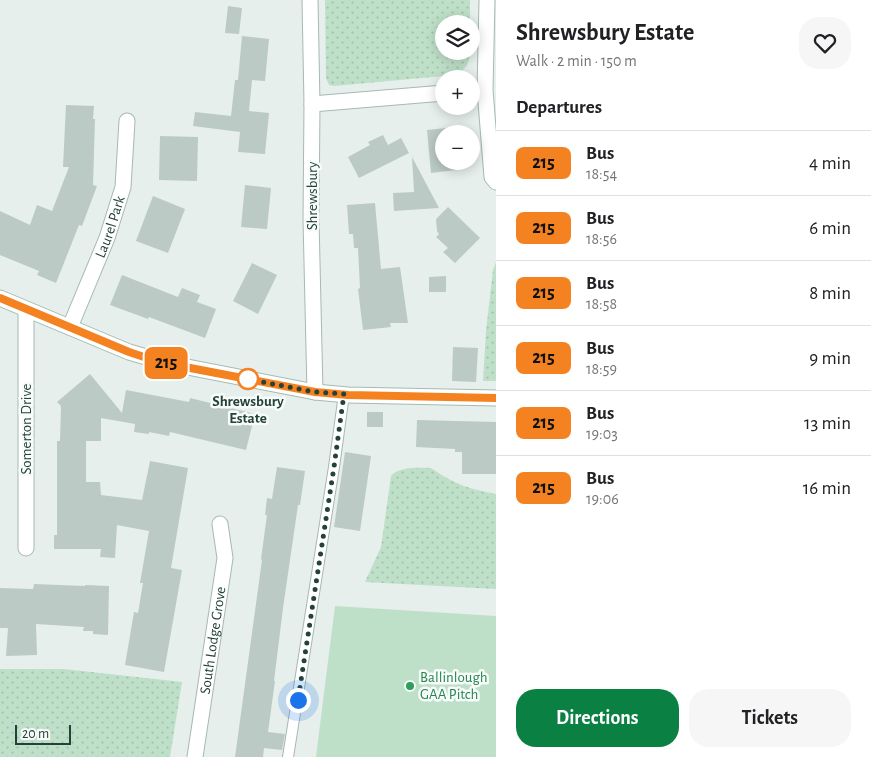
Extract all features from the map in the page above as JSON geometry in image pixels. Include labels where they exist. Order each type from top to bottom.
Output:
[{"type":"street","name":"Shrewsbury","points":[[310,0],[312,104],[311,219],[315,392]]},
{"type":"street","points":[[480,71],[487,0]]},
{"type":"street","points":[[312,104],[435,95]]},
{"type":"street","points":[[480,103],[492,175],[496,182]]},
{"type":"street","name":"Laurel Park","points":[[70,327],[107,238],[123,187],[127,121]]},
{"type":"street","points":[[0,298],[129,352],[159,362],[315,392],[348,395],[496,398]]},
{"type":"street","name":"Somerton Drive","points":[[26,310],[26,548]]},
{"type":"street","name":"South Lodge Grove","points":[[195,757],[226,558],[220,524]]},
{"type":"lane","points":[[288,757],[344,394]]},
{"type":"green space","points":[[325,0],[470,0],[470,15],[435,15],[435,60],[469,60],[462,70],[435,70],[435,77],[334,86],[329,85],[326,78]]},
{"type":"green space","points":[[496,262],[496,381],[483,381],[486,331],[493,270]]},
{"type":"green space","points":[[431,468],[462,485],[496,494],[496,589],[365,582],[381,547],[391,476],[404,469]]},
{"type":"green space","name":"Ballinlough GAA Pitch","points":[[335,606],[496,616],[496,757],[316,757]]},
{"type":"green space","points":[[0,669],[64,669],[182,682],[170,757],[0,757]]},
{"type":"building","points":[[228,6],[242,8],[239,34],[225,33]]},
{"type":"building","points":[[242,36],[269,39],[265,81],[252,80],[249,111],[269,113],[265,154],[238,152],[240,132],[193,126],[195,112],[231,116],[235,80],[238,80]]},
{"type":"building","points":[[66,105],[94,106],[93,185],[97,186],[82,226],[79,225],[56,283],[37,275],[39,271],[0,255],[0,211],[30,225],[37,205],[52,211],[69,167],[63,167]]},
{"type":"building","points":[[435,129],[435,170],[456,170],[431,173],[427,130]]},
{"type":"building","points":[[383,135],[388,145],[401,138],[409,153],[359,178],[348,157],[370,145],[368,142]]},
{"type":"building","points":[[160,136],[198,137],[197,181],[159,180]]},
{"type":"building","points":[[412,157],[439,208],[394,211],[393,193],[414,192]]},
{"type":"building","points":[[245,185],[271,188],[267,229],[241,227]]},
{"type":"building","points":[[153,196],[185,209],[168,253],[136,241]]},
{"type":"building","points":[[375,203],[381,269],[400,267],[408,323],[390,323],[391,327],[363,330],[358,289],[360,288],[358,248],[354,248],[353,234],[349,234],[347,205]]},
{"type":"building","points":[[448,207],[480,238],[455,263],[443,252],[448,248],[436,237],[439,234],[436,219]]},
{"type":"building","points":[[252,263],[277,275],[258,314],[233,301]]},
{"type":"building","points":[[122,275],[178,297],[182,288],[200,295],[197,302],[216,309],[205,338],[110,305]]},
{"type":"building","points":[[446,276],[446,292],[429,292],[429,277]]},
{"type":"building","points":[[453,347],[478,348],[476,382],[452,381]]},
{"type":"building","points":[[90,374],[122,413],[126,390],[189,402],[190,398],[255,414],[246,450],[170,432],[169,436],[149,432],[149,434],[134,432],[135,424],[101,418],[101,441],[86,441],[86,482],[100,482],[101,495],[142,500],[150,461],[188,468],[171,568],[182,570],[164,672],[125,665],[134,612],[138,613],[143,583],[140,583],[149,531],[117,525],[115,558],[100,557],[101,549],[54,549],[54,535],[57,535],[57,441],[60,441],[61,406],[57,402]]},
{"type":"building","points":[[367,412],[383,412],[383,427],[367,427]]},
{"type":"building","points":[[417,420],[496,422],[496,474],[462,474],[462,452],[455,452],[455,449],[416,447]]},
{"type":"building","points":[[345,452],[371,456],[360,531],[334,527]]},
{"type":"building","points":[[277,467],[305,471],[300,505],[298,505],[283,608],[268,732],[285,734],[282,750],[264,748],[263,757],[235,757],[262,560],[267,498],[272,499]]},
{"type":"building","points":[[34,584],[109,586],[108,635],[93,634],[93,631],[83,631],[84,627],[36,624],[37,655],[6,656],[8,628],[0,628],[0,588],[33,589]]},
{"type":"bus line","name":"215","points":[[0,298],[129,352],[159,362],[315,392],[348,395],[496,398]]},
{"type":"place","name":"Shrewsbury Estate","points":[[248,379]]},
{"type":"place","name":"Ballinlough GAA Pitch","points":[[410,686]]},
{"type":"route","points":[[248,379],[315,392],[344,394],[298,700]]}]
